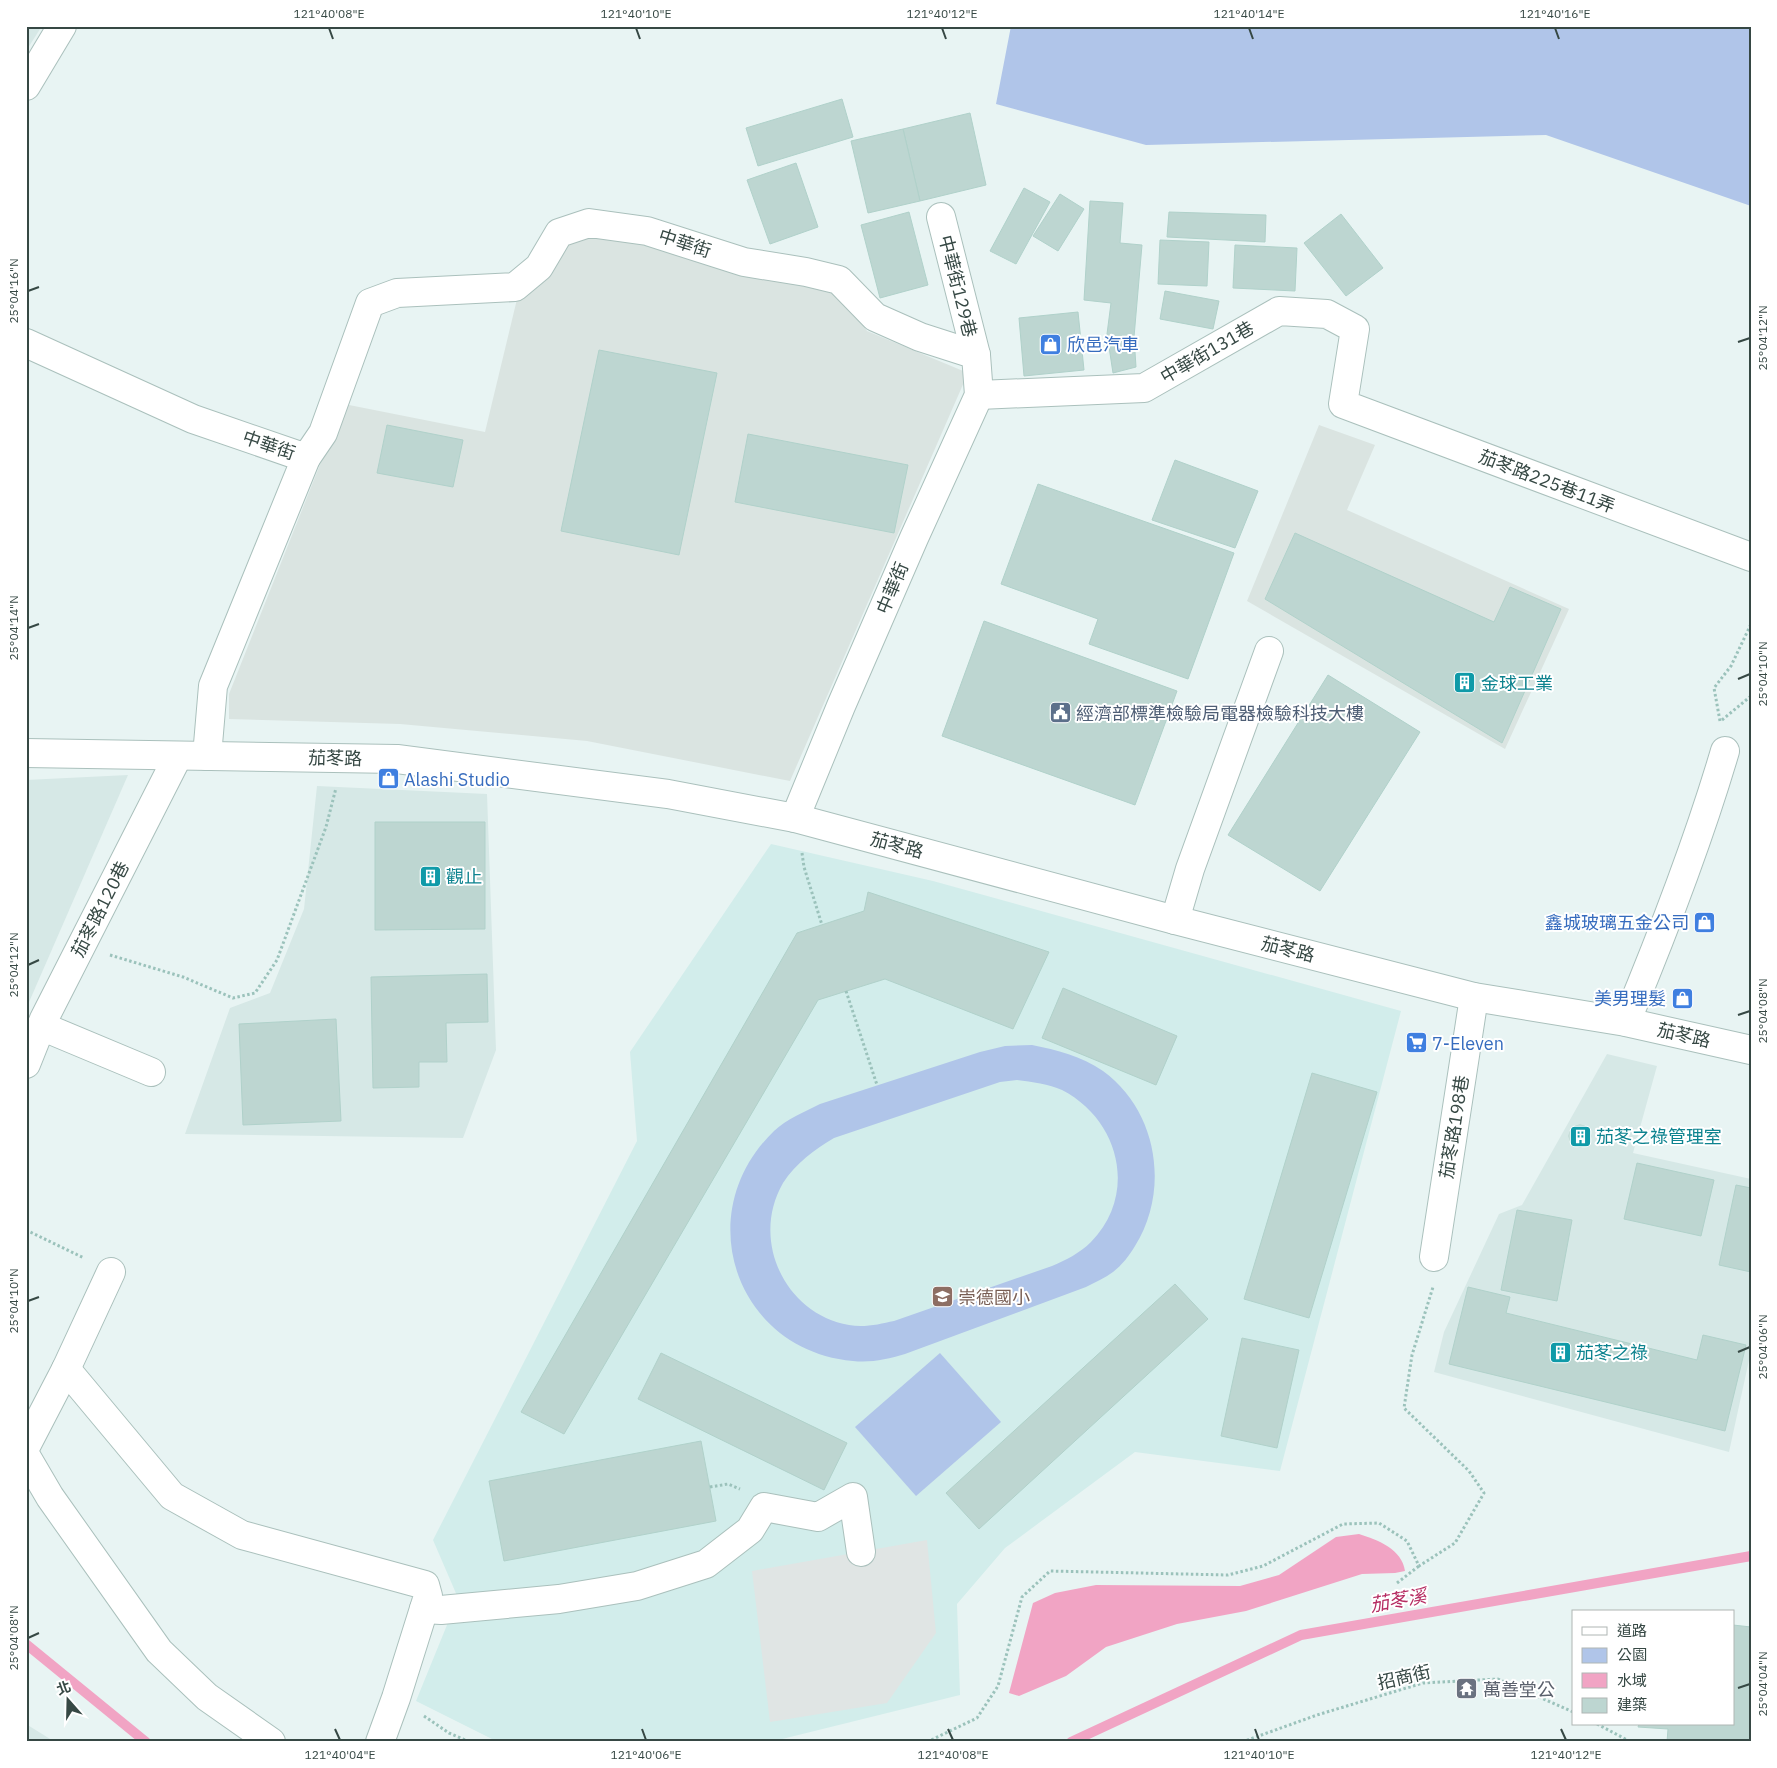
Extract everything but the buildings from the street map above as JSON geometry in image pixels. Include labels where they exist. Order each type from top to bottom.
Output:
[{"type":"street","points":[[26,86],[62,26]]},
{"type":"street","name":"中華街129巷","points":[[940,217],[976,355]]},
{"type":"street","name":"中華街","points":[[26,343],[192,419],[306,458],[323,433],[370,303],[397,294],[515,287],[539,267],[559,233],[589,223],[647,231],[744,262],[806,272],[839,280],[875,317],[920,337],[976,355],[979,395],[841,706],[796,818]]},
{"type":"street","name":"中華街131巷","points":[[979,395],[1144,388],[1279,311],[1327,314],[1355,329],[1343,404]]},
{"type":"street","name":"茄苳路225巷11弄","points":[[1343,404],[1751,558]]},
{"type":"street","points":[[206,756],[213,686],[306,458]]},
{"type":"street","points":[[1175,920],[1190,869],[1269,651]]},
{"type":"street","points":[[1626,1022],[1676,898],[1709,806],[1725,751]]},
{"type":"street","name":"茄苳路","points":[[26,753],[397,758],[668,794],[796,818],[1175,920],[1474,997],[1626,1022],[1751,1050]]},
{"type":"street","name":"茄苳路120巷","points":[[26,1064],[37,1021],[81,946],[178,756]]},
{"type":"street","name":"茄苳路198巷","points":[[1434,1257],[1474,997]]},
{"type":"street","points":[[37,1021],[150,1072]]},
{"type":"street","points":[[26,1446],[66,1369],[111,1272]]},
{"type":"street","points":[[66,1369],[172,1496],[242,1535],[425,1585],[428,1596],[380,1742]]},
{"type":"street","points":[[26,1456],[50,1497],[159,1651],[207,1696],[271,1742]]},
{"type":"street","points":[[424,1609],[441,1610],[559,1599],[637,1586],[706,1564],[750,1530],[764,1507],[818,1517],[853,1497],[861,1552]]},
{"type":"path","points":[[1751,624],[1730,666],[1714,688],[1720,722],[1751,696]]},
{"type":"path","points":[[81,946],[183,977],[233,998],[255,993],[277,960],[326,827],[344,758]]},
{"type":"path","points":[[796,818],[804,867],[822,925]]},
{"type":"path","points":[[846,992],[878,1085]]},
{"type":"path","points":[[26,1230],[111,1272]]},
{"type":"path","points":[[1397,1583],[1419,1566],[1455,1543],[1484,1493],[1469,1471],[1404,1408],[1412,1355],[1433,1288],[1434,1257]]},
{"type":"path","points":[[926,1742],[977,1718],[998,1686],[1022,1597],[1050,1571],[1228,1575],[1263,1566],[1343,1524],[1379,1523],[1407,1541],[1419,1566]]},
{"type":"path","name":"招商街","points":[[1242,1742],[1317,1715],[1423,1683],[1498,1679],[1572,1712]]},
{"type":"path","points":[[396,1698],[450,1733],[470,1742]]},
{"type":"path","points":[[1601,1726],[1631,1742]]},
{"type":"shaded area","points":[[26,26],[42,26],[26,51]]},
{"type":"shaded area","points":[[595,233],[829,286],[848,303],[867,331],[968,373],[790,781],[587,741],[400,724],[229,719],[229,694],[344,404],[485,432],[518,295],[563,240]]},
{"type":"shaded area","name":"金球工業","points":[[1319,425],[1375,445],[1347,510],[1569,609],[1505,749],[1247,601]]},
{"type":"shaded area","points":[[128,775],[26,1009],[26,780]]},
{"type":"shaded area","points":[[317,786],[487,794],[496,1050],[463,1138],[185,1134],[230,1008],[270,993],[304,909]]},
{"type":"shaded area","name":"崇德國小","points":[[771,844],[933,881],[1401,1011],[1280,1471],[1135,1452],[1005,1548],[957,1604],[960,1695],[770,1742],[498,1742],[416,1701],[458,1598],[433,1540],[637,1141],[630,1052]]},
{"type":"shaded area","points":[[1607,1054],[1657,1066],[1633,1153],[1751,1179],[1751,1351],[1729,1452],[1434,1372],[1444,1332],[1499,1214],[1522,1205]]},
{"type":"shaded area","points":[[927,1540],[936,1633],[887,1703],[770,1722],[752,1571]]},
{"type":"shaded area","points":[[26,1724],[55,1742],[26,1742]]},
{"type":"green space","points":[[1011,26],[1751,26],[1751,206],[1546,135],[1146,145],[996,104]]},
{"type":"green space","points":[[1032,1045],[1060,1051],[1086,1061],[1103,1071],[1122,1088],[1136,1107],[1147,1129],[1153,1152],[1155,1177],[1152,1201],[1146,1224],[1128,1257],[1113,1272],[1086,1287],[905,1354],[886,1359],[853,1361],[812,1351],[779,1332],[754,1305],[737,1273],[731,1237],[734,1200],[748,1164],[774,1131],[790,1119],[820,1104],[980,1052],[1005,1046]],"holes":[[[1017,1080],[1062,1090],[1082,1103],[1098,1120],[1109,1139],[1116,1159],[1118,1181],[1114,1202],[1106,1223],[1091,1242],[1073,1256],[1052,1266],[894,1321],[872,1325],[849,1325],[826,1318],[807,1306],[791,1290],[780,1271],[773,1250],[770,1228],[774,1205],[783,1183],[800,1163],[834,1138],[1000,1082]]]},
{"type":"green space","points":[[940,1353],[1001,1422],[916,1496],[855,1427]]},
{"type":"water","points":[[1359,1534],[1388,1546],[1399,1557],[1405,1571],[1362,1574],[1246,1611],[1177,1624],[1106,1647],[1066,1676],[1019,1696],[1009,1693],[1033,1603],[1055,1593],[1096,1585],[1240,1586],[1279,1575],[1336,1537]]},
{"type":"waterway","name":"茄苳溪","points":[[1071,1742],[1301,1635],[1751,1556]]},
{"type":"waterway","name":"茄苳溪","points":[[26,1644],[146,1742]]},
{"type":"place","name":"欣邑汽車","points":[[1051,344]]},
{"type":"place","name":"金球工業","points":[[1465,683]]},
{"type":"place","name":"經濟部標準檢驗局電器檢驗科技大樓","points":[[1060,713]]},
{"type":"place","name":"Alashi Studio","points":[[388,779]]},
{"type":"place","name":"觀止","points":[[430,876]]},
{"type":"place","name":"鑫城玻璃五金公司","points":[[1705,922]]},
{"type":"place","name":"美男理髮","points":[[1682,998]]},
{"type":"place","name":"7-Eleven","points":[[1416,1043]]},
{"type":"place","name":"茄苳之祿管理室","points":[[1580,1136]]},
{"type":"place","name":"崇德國小","points":[[942,1297]]},
{"type":"place","name":"茄苳之祿","points":[[1560,1352]]},
{"type":"place","name":"萬善堂公","points":[[1467,1689]]}]
